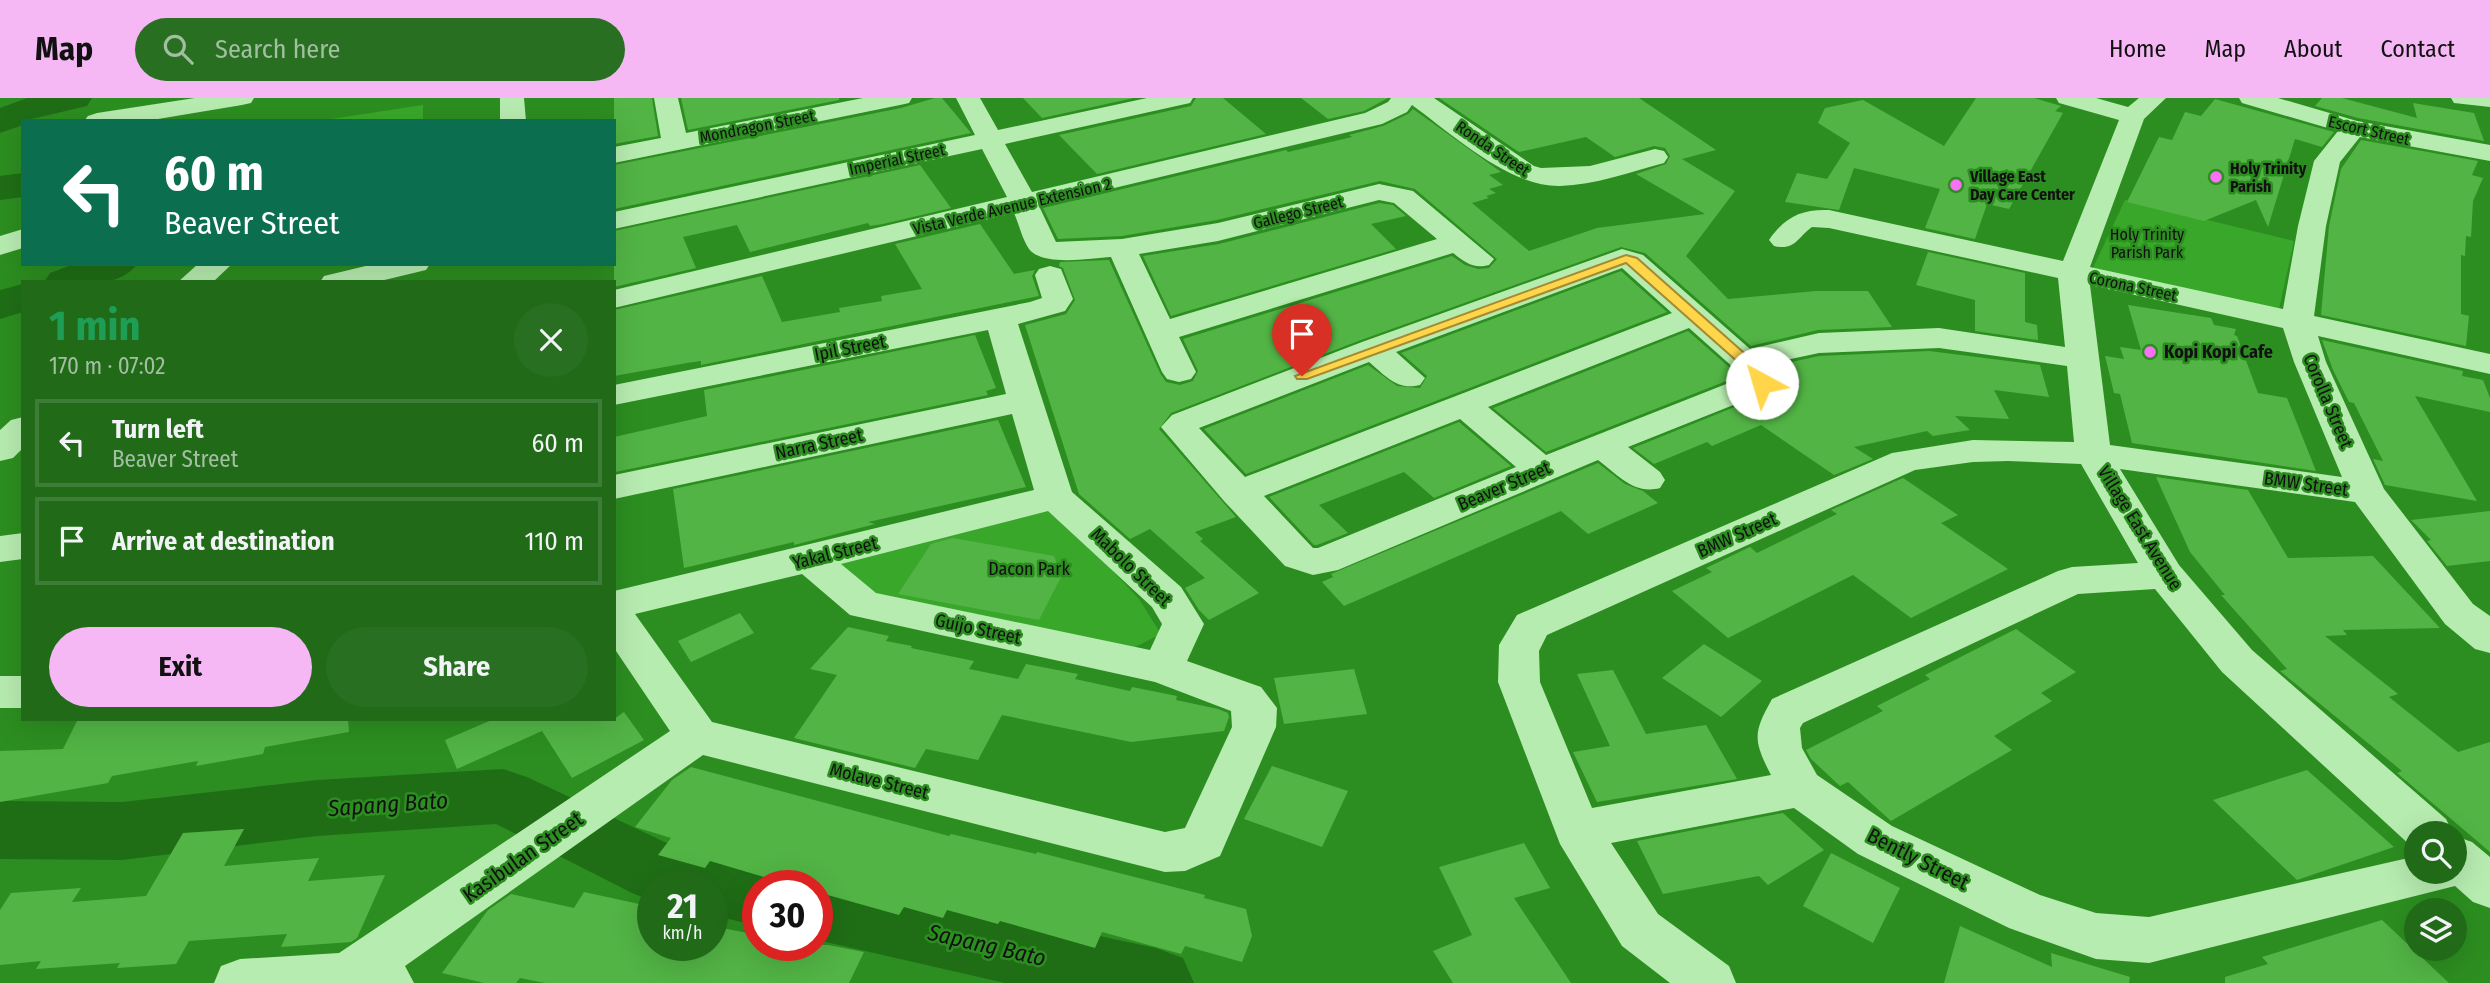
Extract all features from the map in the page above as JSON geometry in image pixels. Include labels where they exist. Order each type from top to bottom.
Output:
[{"type":"street","points":[[110,119],[242,98]]},
{"type":"street","points":[[512,98],[513,119]]},
{"type":"street","points":[[666,98],[675,142]]},
{"type":"street","name":"Mondragon Street","points":[[616,155],[822,106],[900,98]]},
{"type":"street","name":"Gallego Street","points":[[968,98],[1045,249],[1059,252],[1122,248],[1218,232],[1379,192],[1403,198],[1469,251],[1161,332]]},
{"type":"street","name":"Imperial Street","points":[[616,221],[1181,98]]},
{"type":"street","name":"Vista Verde Avenue Extension 2","points":[[616,299],[1024,204],[1373,118],[1398,107],[1403,98]]},
{"type":"street","name":"Ronda Street","points":[[1418,98],[1524,172],[1534,176],[1571,178],[1655,157]]},
{"type":"street","points":[[2068,98],[2144,107]]},
{"type":"street","name":"Escort Street","points":[[2251,98],[2354,128],[2490,153]]},
{"type":"street","points":[[2463,98],[2490,100]]},
{"type":"street","name":"Village East Avenue","points":[[2144,107],[2073,273],[2093,454],[2165,575],[2237,661],[2416,821]]},
{"type":"street","name":"Corolla Street","points":[[2354,128],[2327,162],[2312,226],[2297,321],[2310,362],[2367,492],[2459,614],[2490,638]]},
{"type":"street","name":"Corona Street","points":[[1784,240],[1798,222],[1829,219],[2490,364]]},
{"type":"street","points":[[0,246],[21,239]]},
{"type":"street","points":[[1122,248],[1180,372]]},
{"type":"street","name":"Beaver Street","points":[[1622,258],[1632,261],[1692,316],[1764,378],[1764,381],[1602,445],[1324,561],[1312,562],[1299,557],[1178,428],[1180,423],[1373,349],[1622,258]]},
{"type":"street","points":[[196,280],[214,266]]},
{"type":"street","points":[[344,280],[406,266]]},
{"type":"street","name":"Ipil Street","points":[[616,395],[1000,318],[1054,304],[1058,299],[1050,275]]},
{"type":"street","points":[[1237,493],[1692,316]]},
{"type":"street","points":[[1000,318],[1023,401],[1055,498]]},
{"type":"street","points":[[1744,360],[1819,343],[1939,338],[2083,359]]},
{"type":"street","points":[[1373,349],[1408,379]]},
{"type":"street","name":"Narra Street","points":[[616,487],[1023,401]]},
{"type":"street","points":[[1463,404],[1542,470]]},
{"type":"street","points":[[1602,445],[1647,480]]},
{"type":"street","name":"BMW Street","points":[[1710,983],[1640,930],[1577,830],[1519,682],[1517,656],[1520,638],[1532,625],[1905,461],[1938,453],[2006,450],[2093,454],[2367,492]]},
{"type":"street","name":"Yakal Street","points":[[616,605],[1055,498]]},
{"type":"street","name":"Mabolo Street","points":[[1055,498],[1167,597],[1183,624],[1175,646],[1161,668]]},
{"type":"street","points":[[0,549],[21,546]]},
{"type":"street","name":"Guijo Street","points":[[809,559],[864,606],[1161,668]]},
{"type":"street","name":"Bently Street","points":[[2165,575],[2072,581],[1787,712],[1778,728],[1780,749],[1801,788],[1875,840],[2027,913],[2096,936],[2149,940],[2404,882]]},
{"type":"street","points":[[616,619],[696,736]]},
{"type":"street","name":"Molave Street","points":[[696,736],[1165,852],[1185,850],[1203,842],[1254,727],[1255,708],[1246,699],[1161,668]]},
{"type":"street","points":[[0,692],[21,692]]},
{"type":"street","name":"Kasibulan Street","points":[[358,981],[510,867],[696,736]]},
{"type":"street","points":[[1577,830],[1801,788]]},
{"type":"street","points":[[240,983],[358,981]]},
{"type":"green space","points":[[423,105],[423,119],[331,119]]},
{"type":"green space","name":"Holy Trinity Parish Park","points":[[2125,200],[2294,241],[2279,309],[2093,268]]},
{"type":"green space","name":"Dacon Park","points":[[1049,502],[1139,599],[1161,634],[1131,649],[883,600],[828,562]]},
{"type":"building","points":[[614,98],[652,98],[658,136],[616,144]]},
{"type":"building","points":[[681,98],[839,98],[839,100],[688,130]]},
{"type":"building","points":[[942,98],[971,133],[616,209],[616,165]]},
{"type":"building","points":[[1023,98],[1134,98],[1042,118]]},
{"type":"building","points":[[1196,98],[1223,98],[1266,134],[1097,174],[1059,135],[1191,106]]},
{"type":"building","points":[[1301,98],[1388,98],[1364,111],[1328,119]]},
{"type":"building","points":[[1439,98],[1639,98],[1716,150],[1682,159],[1735,191],[1686,256],[1728,299],[1816,291],[1868,291],[1892,327],[1818,330],[1751,346],[1645,253],[1621,247],[1361,340],[1171,413],[1159,429],[1236,517],[1195,532],[1203,539],[1200,541],[1259,593],[1209,620],[1185,588],[1205,578],[1150,529],[1130,539],[1079,494],[1025,325],[1066,314],[1075,300],[1063,268],[1059,266],[1060,262],[1109,260],[1160,373],[1166,382],[1180,385],[1193,381],[1198,371],[1183,339],[1452,256],[1465,265],[1478,269],[1489,268],[1497,259],[1415,189],[1380,181],[1217,220],[1122,236],[1058,239],[1043,208],[1286,150],[1288,152],[1352,137],[1349,135],[1383,126],[1413,109],[1501,172],[1489,175],[1503,185],[1489,189],[1496,193],[1472,203],[1529,251],[1597,228],[1705,214],[1636,174],[1666,164],[1670,156],[1665,148],[1654,146],[1615,157],[1586,137],[1519,152]]},
{"type":"building","points":[[1976,98],[2034,98],[2061,106],[2055,111],[2063,113],[2009,209],[1987,204],[1975,239],[1925,228],[1940,189],[1854,168],[1839,210],[1785,202],[1797,173],[1827,179],[1850,143],[1818,123],[1825,108],[1863,100],[1944,146]]},
{"type":"building","points":[[2322,98],[2342,98],[2417,118],[2413,103],[2474,113],[2484,141],[2358,118],[2315,106]]},
{"type":"building","points":[[2215,99],[2334,132],[2322,147],[2295,139],[2268,227],[2256,200],[2204,221],[2127,202],[2159,137],[2172,140],[2185,112],[2201,116]]},
{"type":"building","points":[[2361,140],[2478,161],[2472,175],[2483,178],[2473,201],[2471,237],[2466,236],[2465,256],[2461,255],[2461,314],[2469,316],[2466,346],[2321,315],[2329,226],[2341,169]]},
{"type":"building","points":[[920,165],[951,208],[883,224],[870,226],[868,223],[750,252],[737,225],[683,237],[696,268],[616,287],[616,231]]},
{"type":"building","points":[[1379,203],[1393,205],[1406,216],[1371,224],[1396,249],[1171,316],[1143,256],[1219,244]]},
{"type":"building","points":[[980,224],[1014,274],[1035,270],[1032,276],[1039,296],[701,365],[701,361],[616,376],[616,310],[762,276],[782,322],[840,312],[839,308],[882,301],[881,296],[922,289],[895,244]]},
{"type":"building","points":[[1928,252],[2025,273],[2025,322],[2037,325],[2038,340],[1975,331],[1975,300],[1916,285]]},
{"type":"building","points":[[1621,271],[1667,312],[1246,474],[1204,429],[1368,365],[1397,386],[1420,388],[1427,376],[1401,353]]},
{"type":"building","points":[[2128,305],[2211,318],[2214,325],[2236,329],[2234,335],[2237,336],[2258,393],[2287,398],[2316,471],[2132,443],[2120,394],[2114,393],[2105,356],[2124,359],[2120,347],[2141,350]]},
{"type":"building","points":[[1688,331],[1739,376],[1546,452],[1493,408]]},
{"type":"building","points":[[975,335],[996,388],[986,391],[988,395],[616,472],[616,437],[707,416],[704,390]]},
{"type":"building","points":[[2322,340],[2463,371],[2462,376],[2483,380],[2490,398],[2490,412],[2415,396],[2477,501],[2385,485],[2373,459],[2383,461],[2354,403],[2349,402]]},
{"type":"building","points":[[1929,351],[2040,365],[2049,397],[1994,390],[2009,419],[1955,416],[1970,430],[1933,436],[1927,431],[1854,447],[1873,459],[1834,475],[1761,425],[1712,446],[1707,442],[1654,464],[1633,448],[1777,390],[1784,378],[1773,366],[1819,356]]},
{"type":"building","points":[[998,420],[1026,487],[868,522],[875,524],[794,545],[794,542],[684,568],[673,489]]},
{"type":"building","points":[[1459,422],[1511,466],[1434,498],[1404,472],[1319,505],[1348,533],[1317,545],[1314,545],[1269,497]]},
{"type":"building","points":[[1598,463],[1625,484],[1643,491],[1658,503],[1588,534],[1561,511],[1344,606],[1322,582],[1333,577],[1331,574]]},
{"type":"building","points":[[2156,477],[2248,490],[2288,558],[2373,556],[2440,628],[2343,630],[2347,635],[2325,636],[2398,694],[2389,697],[2458,752],[2490,742],[2490,852],[2467,832],[2467,821],[2454,821],[2397,773],[2402,771],[2280,671],[2287,669],[2221,595],[2225,595],[2190,552]]},
{"type":"building","points":[[1903,478],[1958,515],[1941,523],[2008,569],[1911,618],[1853,575],[1728,638],[1672,591],[1712,572],[1706,568],[1750,547],[1757,553],[1837,514],[1831,510]]},
{"type":"building","points":[[2490,511],[2490,561],[2447,566],[2427,541],[2431,540],[2411,520]]},
{"type":"building","points":[[953,538],[1054,556],[1062,575],[1039,620],[898,594],[931,544]]},
{"type":"building","points":[[740,613],[754,633],[691,662],[678,641]]},
{"type":"building","points":[[848,627],[889,636],[886,641],[912,646],[911,648],[974,661],[969,669],[1018,679],[1026,664],[1078,674],[1075,679],[1130,691],[1132,687],[1177,696],[1176,700],[1218,709],[1228,713],[1229,717],[1224,731],[1131,742],[1002,715],[978,760],[926,749],[915,768],[794,738],[837,675],[810,669]]},
{"type":"building","points":[[2016,629],[2076,672],[2041,693],[2052,701],[1994,736],[2012,750],[1891,821],[1848,782],[1840,786],[1811,759],[1806,750],[1883,711],[1877,706],[1930,679],[1925,675]]},
{"type":"building","points":[[1704,644],[1762,681],[1721,717],[1662,678]]},
{"type":"building","points":[[1354,669],[1367,714],[1284,724],[1274,678]]},
{"type":"building","points":[[1613,670],[1646,734],[1706,725],[1737,779],[1597,802],[1573,752],[1610,746],[1577,674]]},
{"type":"building","points":[[624,712],[644,740],[572,778],[542,731],[457,769],[445,740],[489,721],[616,721],[616,718]]},
{"type":"building","points":[[77,721],[348,721],[349,732],[265,747],[263,754],[196,766],[198,761],[112,776],[108,783],[0,802],[0,751],[63,749]]},
{"type":"building","points":[[1272,766],[1348,791],[1322,847],[1244,819]]},
{"type":"building","points":[[691,767],[949,836],[951,834],[1036,854],[1037,852],[1205,895],[1204,898],[1246,909],[1252,936],[1242,962],[1185,946],[1181,954],[1102,932],[1095,948],[1000,921],[998,924],[947,910],[943,918],[904,907],[899,915],[833,896],[833,870],[742,871],[710,861],[705,868],[658,855],[671,838],[635,827],[672,780]]},
{"type":"building","points":[[2307,770],[2394,847],[2297,880],[2213,800]]},
{"type":"building","points":[[1783,813],[1824,850],[1768,885],[1759,876],[1663,894],[1637,841]]},
{"type":"building","points":[[244,829],[224,866],[319,858],[308,881],[385,875],[357,938],[351,942],[281,947],[287,934],[189,941],[176,964],[117,968],[120,963],[36,969],[41,961],[0,965],[0,910],[11,893],[81,888],[72,902],[146,896],[183,833]]},
{"type":"building","points":[[1524,843],[1550,888],[1514,898],[1571,983],[1453,983],[1433,951],[1472,935],[1439,867]]},
{"type":"building","points":[[1831,853],[1900,888],[1873,943],[1803,906]]},
{"type":"building","points":[[584,892],[637,904],[637,961],[728,961],[728,929],[742,932],[742,961],[833,961],[833,946],[864,952],[849,983],[545,983],[520,978],[516,983],[484,983],[442,973],[488,910],[511,894],[574,908]]},
{"type":"building","points":[[2382,920],[2404,941],[2404,961],[2426,961],[2449,983],[2225,983],[2225,977],[2268,964],[2262,957]]},
{"type":"building","points":[[1960,926],[2052,967],[2051,953],[2130,977],[2129,983],[1944,983]]},
{"type":"waterway","name":"Sapang Bato","points":[[0,122],[27,109],[74,98]]},
{"type":"waterway","name":"Sapang Bato","points":[[0,188],[21,185]]},
{"type":"waterway","name":"Sapang Bato","points":[[71,280],[110,266]]},
{"type":"waterway","name":"Sapang Bato","points":[[0,305],[21,298]]},
{"type":"waterway","name":"Sapang Bato","points":[[0,830],[122,831],[317,808],[503,796],[657,872],[742,891]]},
{"type":"waterway","name":"Sapang Bato","points":[[833,912],[1156,983]]},
{"type":"place","name":"Holy Trinity Parish","points":[[2216,177]]},
{"type":"place","name":"Village East Day Care Center","points":[[1956,185]]},
{"type":"place","name":"Kopi Kopi Cafe","points":[[2150,352]]},
{"type":"route","points":[[1302,376],[1626,258],[1764,378],[1762,383]]}]
